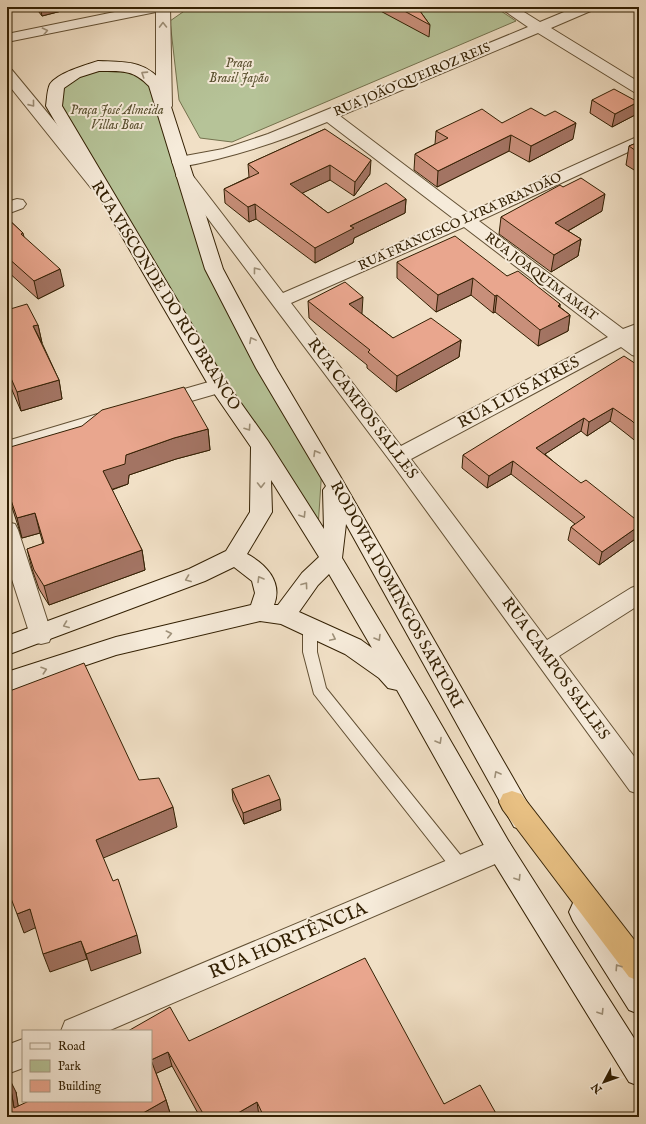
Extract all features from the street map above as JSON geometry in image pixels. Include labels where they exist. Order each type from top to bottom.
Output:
[{"type":"highway","points":[[512,802],[639,968]]},
{"type":"street","points":[[7,38],[162,7]]},
{"type":"street","name":"RUA CAMPOS SALLES","points":[[162,7],[164,106],[182,169],[639,783]]},
{"type":"street","points":[[506,7],[639,89]]},
{"type":"street","name":"RUA JOÃO QUEIROZ REIS","points":[[182,169],[236,152],[588,7]]},
{"type":"street","points":[[104,192],[54,106],[58,86],[75,74],[98,66],[130,67],[146,74],[156,85],[164,106]]},
{"type":"street","name":"RUA VISCONDE DO RIO BRANCO","points":[[7,74],[104,192],[220,386],[260,446],[330,558],[420,707]]},
{"type":"street","name":"RUA JOAQUIM AMAT","points":[[328,115],[466,220],[631,334],[639,351]]},
{"type":"street","name":"RUA FRANCISCO LYRA BRANDÃO","points":[[280,300],[466,220],[639,141]]},
{"type":"street","name":"RUA JOÃO QUEIROZ REIS","points":[[176,145],[236,152]]},
{"type":"street","name":"RODOVIA DOMINGOS SARTORI","points":[[182,169],[214,269],[266,368],[333,481],[512,802],[639,1000]]},
{"type":"street","name":"RUA LUIS AYRES","points":[[398,458],[631,334]]},
{"type":"street","points":[[7,448],[220,386]]},
{"type":"street","points":[[7,646],[41,635],[197,575],[234,557],[260,512],[260,446]]},
{"type":"street","points":[[284,615],[310,579],[330,558],[336,522],[333,481]]},
{"type":"street","points":[[7,530],[41,635]]},
{"type":"street","points":[[234,557],[250,564],[262,580],[266,593],[260,612]]},
{"type":"street","points":[[544,654],[639,594]]},
{"type":"street","points":[[7,682],[116,646],[260,612],[284,615],[353,647],[387,671],[420,707],[500,850],[639,1072]]},
{"type":"street","name":"RUA HORTÊNCIA","points":[[77,1030],[500,850]]},
{"type":"street","points":[[7,1060],[22,1053]]},
{"type":"lane","points":[[310,627],[310,652],[319,690],[460,868]]},
{"type":"green space","name":"Praça Brasil Japão","points":[[190,7],[495,7],[516,21],[232,142],[200,138],[179,100],[170,21]]},
{"type":"green space","name":"Praça José Almeida Villas Boas","points":[[99,67],[129,68],[153,86],[211,270],[322,467],[318,528],[208,360],[57,106],[60,86]]},
{"type":"building","points":[[397,7],[417,7],[430,25]]},
{"type":"building","points":[[614,89],[638,102],[615,114],[592,100]]},
{"type":"building","points":[[531,108],[545,116],[555,111],[576,123],[531,146],[511,135],[438,171],[415,154],[448,138],[436,131],[482,109],[502,123]]},
{"type":"building","points":[[325,129],[371,160],[355,182],[330,165],[290,184],[328,213],[386,183],[406,199],[350,226],[354,228],[315,248],[255,204],[248,207],[224,189],[259,173],[248,164]]},
{"type":"building","points":[[639,142],[639,153],[629,146]]},
{"type":"building","points":[[581,178],[605,194],[555,223],[581,239],[554,255],[501,217],[560,185],[563,187]]},
{"type":"building","points":[[7,218],[23,233],[21,234],[60,269],[34,281],[7,257]]},
{"type":"building","points":[[455,236],[507,276],[518,271],[560,304],[558,306],[570,315],[540,330],[497,295],[495,296],[473,278],[438,295],[397,262]]},
{"type":"building","points":[[345,282],[363,297],[349,304],[393,338],[431,318],[461,340],[397,376],[368,352],[370,350],[308,301]]},
{"type":"building","points":[[27,304],[38,325],[33,326],[59,380],[17,392],[7,369],[7,310]]},
{"type":"building","points":[[624,356],[639,366],[639,428],[632,421],[613,408],[589,422],[584,418],[536,448],[581,483],[586,480],[639,522],[639,526],[602,552],[571,527],[585,517],[513,461],[489,476],[463,455]]},
{"type":"building","points":[[184,387],[208,429],[174,438],[126,455],[125,464],[103,471],[142,550],[44,586],[34,570],[27,549],[44,543],[35,513],[17,518],[7,488],[7,448],[82,426],[102,410]]},
{"type":"building","points":[[84,663],[139,780],[159,778],[173,807],[96,840],[113,881],[118,879],[137,935],[86,954],[81,941],[43,954],[30,909],[17,914],[7,888],[7,692]]},
{"type":"building","points":[[269,775],[280,799],[243,813],[232,789]]},
{"type":"building","points":[[365,958],[444,1104],[480,1085],[498,1117],[264,1117],[257,1102],[231,1117],[205,1117],[168,1052],[152,1060],[152,1030],[130,1030],[170,1007],[189,1041]]},
{"type":"building","points":[[152,1063],[166,1100],[136,1117],[7,1117],[7,1079],[9,1078],[14,1108],[27,1102],[152,1102]]}]
